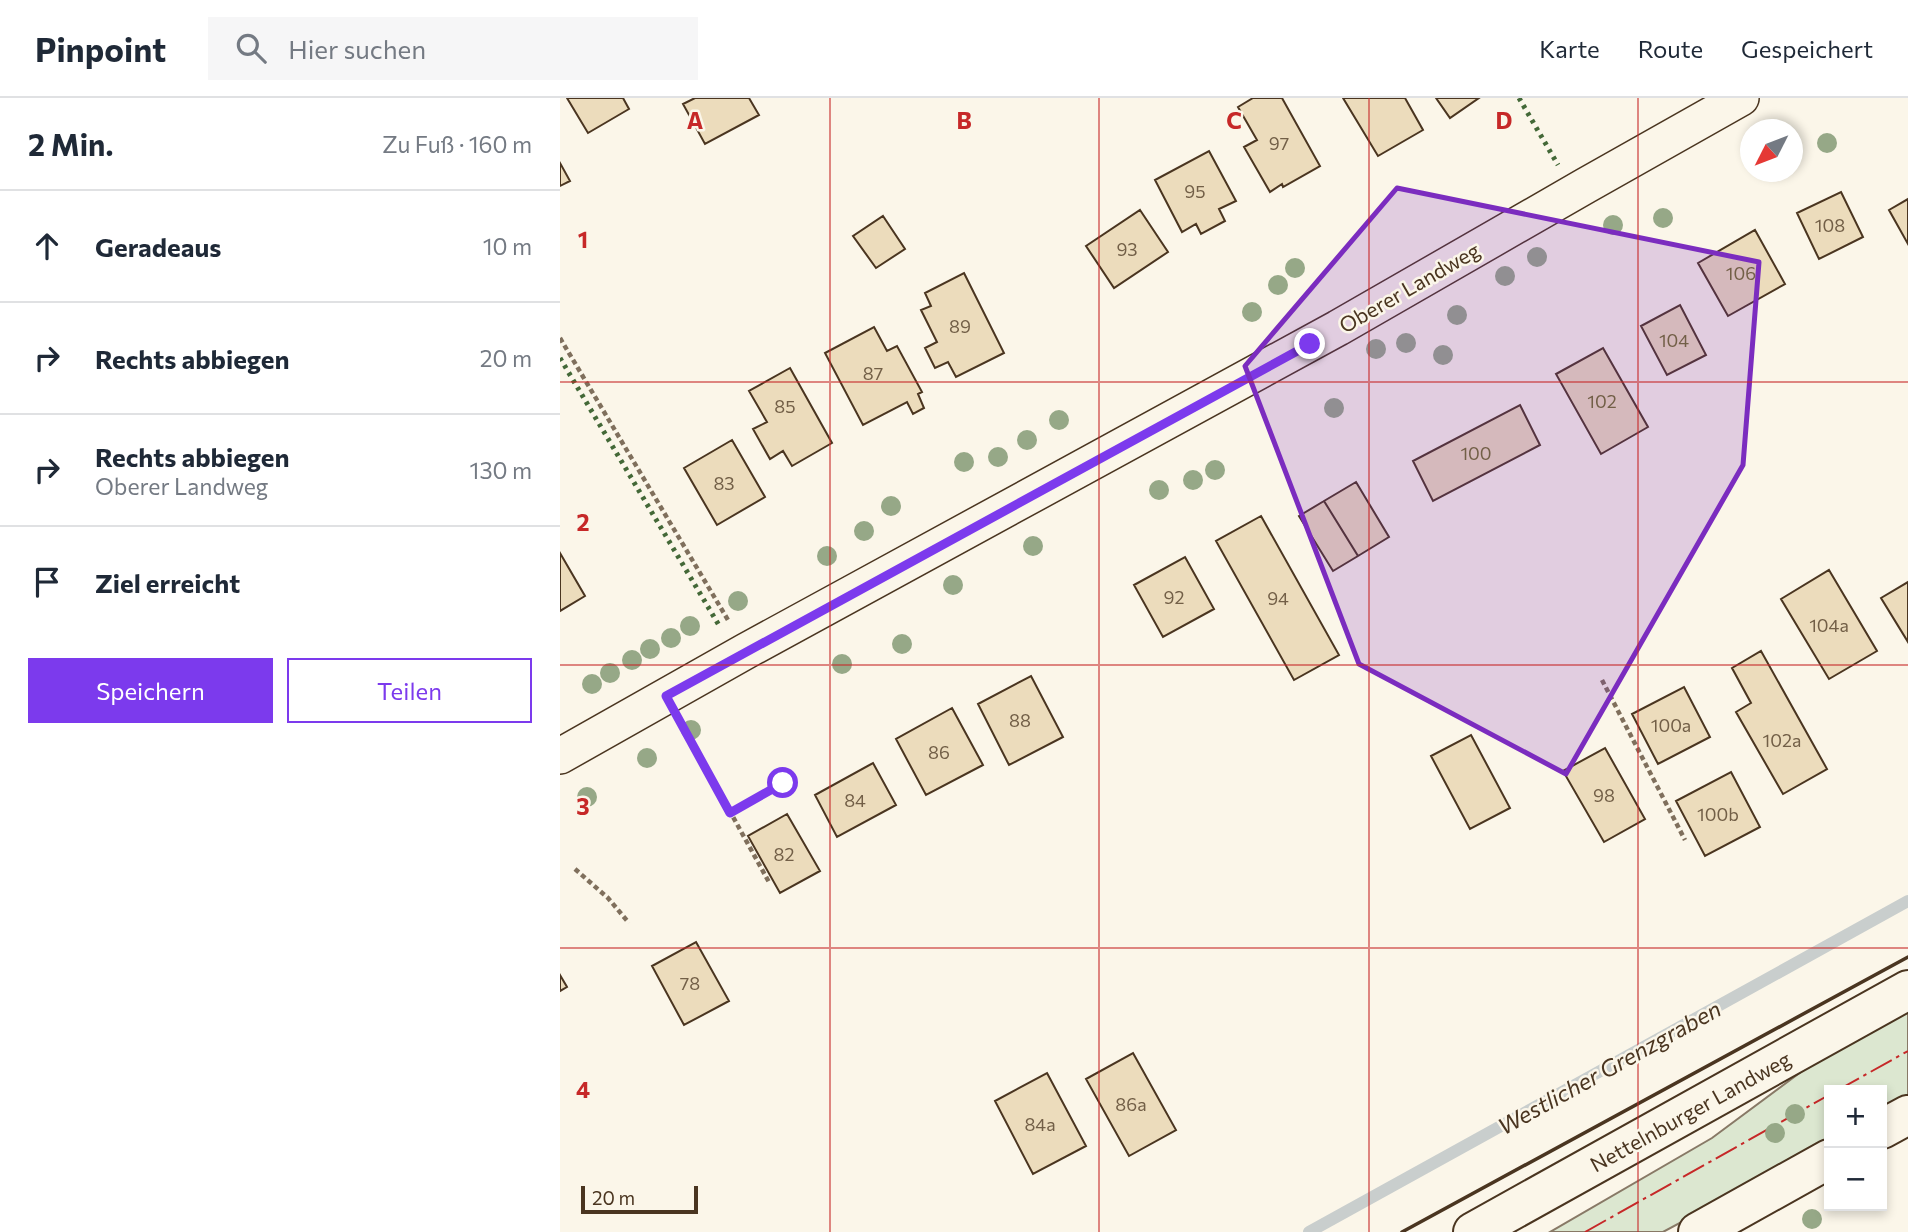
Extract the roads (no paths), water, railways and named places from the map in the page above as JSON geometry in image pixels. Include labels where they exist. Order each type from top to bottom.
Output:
[{"type":"main road","name":"Nettelnburger Landweg","points":[[1473,1232],[1908,990]]},
{"type":"main road","points":[[1887,1126],[1908,1115]]},
{"type":"main road","points":[[1698,1232],[1824,1162]]},
{"type":"street","name":"Oberer Landweg","points":[[560,756],[746,651],[1329,333],[1741,98]]},
{"type":"waterway","name":"Westlicher Grenzgraben","points":[[1309,1232],[1908,901]]}]
